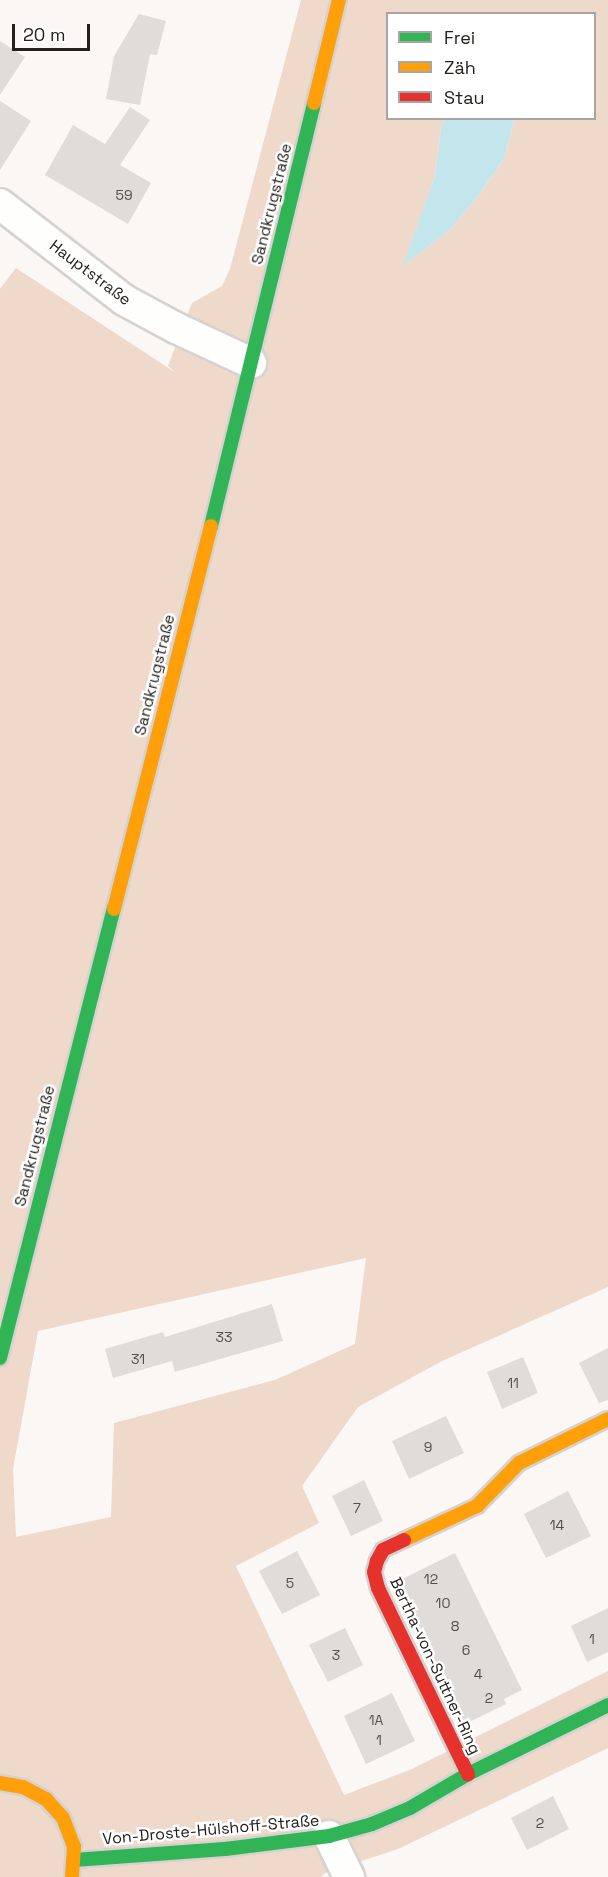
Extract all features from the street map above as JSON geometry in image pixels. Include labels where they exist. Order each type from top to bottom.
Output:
[{"type":"street","name":"Sandkrugstraße","points":[[0,1358],[251,363],[339,0]]},
{"type":"street","name":"Hauptstraße","points":[[0,204],[124,300],[176,328],[251,363]]},
{"type":"street","name":"Bertha-von-Suttner-Ring","points":[[468,1774],[378,1588],[374,1572],[377,1561],[383,1550],[477,1506],[519,1463],[608,1419]]},
{"type":"street","name":"Von-Droste-Hülshoff-Straße","points":[[75,1860],[225,1849],[329,1836],[372,1824],[410,1808],[468,1774],[608,1706]]},
{"type":"street","points":[[0,1783],[23,1787],[46,1799],[63,1818],[74,1847],[75,1860],[72,1877]]},
{"type":"street","points":[[329,1836],[349,1877]]},
{"type":"shaded area","points":[[301,0],[608,0],[608,1287],[442,1361],[358,1407],[302,1486],[319,1523],[236,1566],[344,1795],[412,1769],[608,1671],[608,1748],[398,1849],[325,1873],[321,1877],[0,1877],[0,289],[16,268],[176,373],[168,366],[192,303],[222,286],[230,269]],"holes":[[[386,12],[596,12],[596,120],[514,120],[505,157],[478,196],[450,230],[404,264],[435,176],[441,127],[444,120],[386,120]],[[366,1258],[355,1344],[275,1380],[114,1423],[111,1517],[16,1537],[13,1469],[38,1331]]]},
{"type":"water","points":[[444,120],[514,120],[505,157],[478,196],[450,230],[403,265],[435,176],[441,127]]},
{"type":"building","points":[[139,14],[166,21],[157,55],[150,54],[140,105],[106,99],[114,56]]},
{"type":"building","points":[[0,41],[25,57],[0,95]]},
{"type":"building","points":[[0,101],[31,121],[0,170]]},
{"type":"building","points":[[130,107],[150,120],[120,165],[151,183],[128,224],[45,175],[73,125],[105,144]]},
{"type":"building","points":[[272,1304],[283,1341],[175,1372],[172,1361],[113,1378],[105,1349],[163,1332],[165,1337]]},
{"type":"building","points":[[608,1348],[608,1400],[599,1403],[579,1363]]},
{"type":"building","points":[[523,1357],[538,1393],[502,1409],[487,1372]]},
{"type":"building","points":[[446,1416],[464,1453],[409,1479],[392,1441]]},
{"type":"building","points":[[364,1480],[383,1521],[351,1536],[332,1496]]},
{"type":"building","points":[[568,1491],[591,1536],[546,1558],[524,1514]]},
{"type":"building","points":[[297,1551],[320,1595],[282,1614],[259,1571]]},
{"type":"building","points":[[455,1553],[522,1690],[504,1699],[506,1704],[465,1724],[396,1582]]},
{"type":"building","points":[[608,1608],[608,1652],[587,1662],[571,1626]]},
{"type":"building","points":[[345,1628],[363,1665],[328,1682],[309,1645]]},
{"type":"building","points":[[392,1693],[415,1741],[366,1764],[344,1716]]},
{"type":"building","points":[[553,1796],[569,1829],[527,1850],[511,1818]]},
{"type":"traffic: fast","points":[[211,526],[314,103]]},
{"type":"traffic: fast","points":[[0,1358],[114,909]]},
{"type":"traffic: fast","points":[[74,1860],[225,1849],[329,1836],[372,1824],[410,1808],[468,1774],[608,1705]]},
{"type":"traffic: slow","points":[[314,103],[339,0]]},
{"type":"traffic: slow","points":[[114,909],[211,526]]},
{"type":"traffic: slow","points":[[404,1540],[477,1506],[519,1463],[608,1419]]},
{"type":"traffic: slow","points":[[0,1783],[23,1787],[46,1799],[63,1818],[74,1847],[72,1877]]},
{"type":"traffic: jam","points":[[404,1540],[383,1550],[377,1561],[374,1572],[378,1588],[468,1774]]}]
